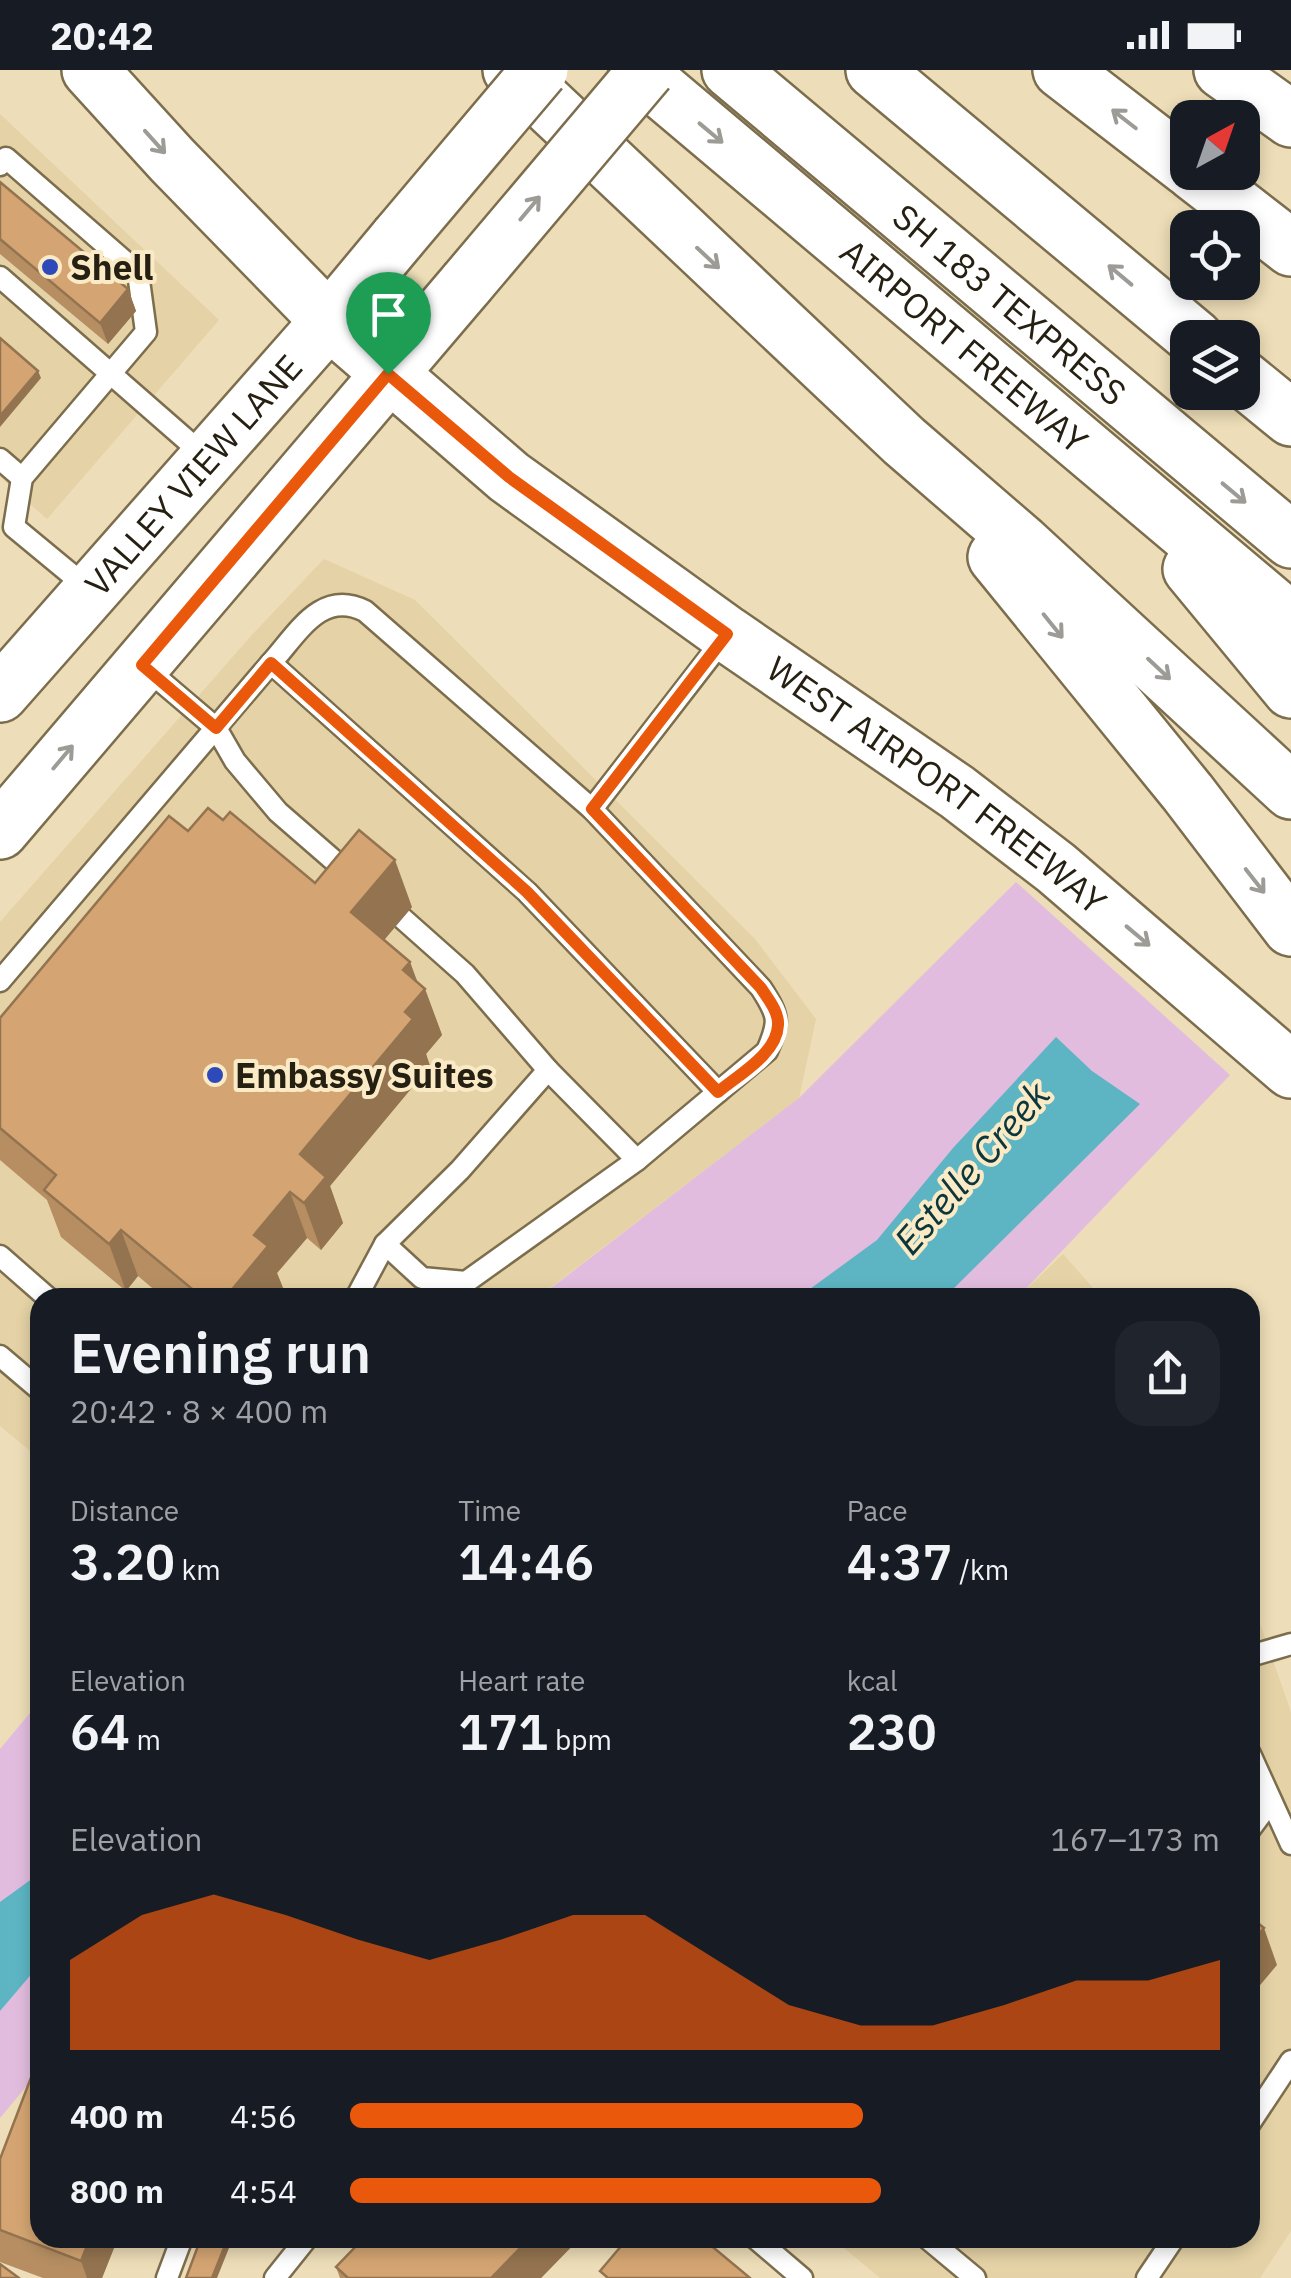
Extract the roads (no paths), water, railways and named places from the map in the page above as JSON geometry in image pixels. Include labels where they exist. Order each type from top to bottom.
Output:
[{"type":"main road","name":"WEST AIRPORT FREEWAY","points":[[90,70],[330,321],[509,477],[727,634],[957,792],[1056,868],[1291,1070]]},
{"type":"main road","points":[[511,70],[904,441],[1022,543],[1291,791]]},
{"type":"main road","name":"VALLEY VIEW LANE","points":[[0,694],[330,321],[540,70]]},
{"type":"main road","name":"AIRPORT FREEWAY","points":[[637,70],[1291,621]]},
{"type":"main road","points":[[0,831],[647,70]]},
{"type":"main road","name":"SH 183 TEXPRESS","points":[[730,70],[1291,540]]},
{"type":"main road","name":"SH 183 TEXPRESS","points":[[783,70],[1291,494]]},
{"type":"main road","points":[[874,70],[1173,320]]},
{"type":"main road","points":[[1061,70],[1170,154]]},
{"type":"main road","points":[[1222,70],[1291,119]]},
{"type":"main road","points":[[1216,190],[1291,248]]},
{"type":"main road","points":[[1260,393],[1291,418]]},
{"type":"main road","points":[[904,441],[1188,793],[1291,928]]},
{"type":"main road","points":[[1103,462],[1291,690]]},
{"type":"lane","points":[[0,165],[6,158],[27,187],[101,251],[138,273],[146,332],[22,478],[7,526],[91,590]]},
{"type":"lane","points":[[1,268],[78,332],[111,374],[207,458]]},
{"type":"lane","points":[[0,459],[22,478]]},
{"type":"lane","points":[[0,981],[312,617],[330,605],[348,603],[365,611],[592,809],[761,988],[774,1008],[778,1026],[767,1051],[636,1160],[466,1282],[422,1278],[385,1244]]},
{"type":"lane","points":[[592,809],[727,634]]},
{"type":"lane","points":[[271,663],[527,892],[718,1092]]},
{"type":"lane","points":[[142,665],[216,728],[235,761],[278,812],[366,888]]},
{"type":"lane","points":[[402,918],[465,974],[548,1070],[636,1160]]},
{"type":"lane","points":[[361,1288],[385,1244],[460,1170],[548,1070]]},
{"type":"lane","points":[[0,1256],[37,1288]]},
{"type":"lane","points":[[0,1356],[30,1382]]},
{"type":"lane","points":[[1260,1653],[1291,1644]]},
{"type":"lane","points":[[1260,1776],[1291,1844]]},
{"type":"lane","points":[[1260,1815],[1271,1800]]},
{"type":"lane","points":[[1260,2108],[1291,2061]]},
{"type":"lane","points":[[167,2278],[178,2248]]},
{"type":"lane","points":[[275,2278],[299,2248]]},
{"type":"lane","points":[[767,2248],[802,2278]]},
{"type":"lane","points":[[939,2248],[975,2278]]},
{"type":"lane","points":[[1147,2278],[1167,2248]]},
{"type":"water","name":"Estelle Creek","points":[[1056,1037],[1092,1071],[1140,1104],[954,1288],[811,1288],[877,1240],[953,1148]]},
{"type":"water","points":[[30,1880],[30,1976],[0,2011],[0,1902]]},
{"type":"place","name":"Shell","points":[[50,267]]},
{"type":"place","name":"Embassy Suites","points":[[215,1075]]}]
